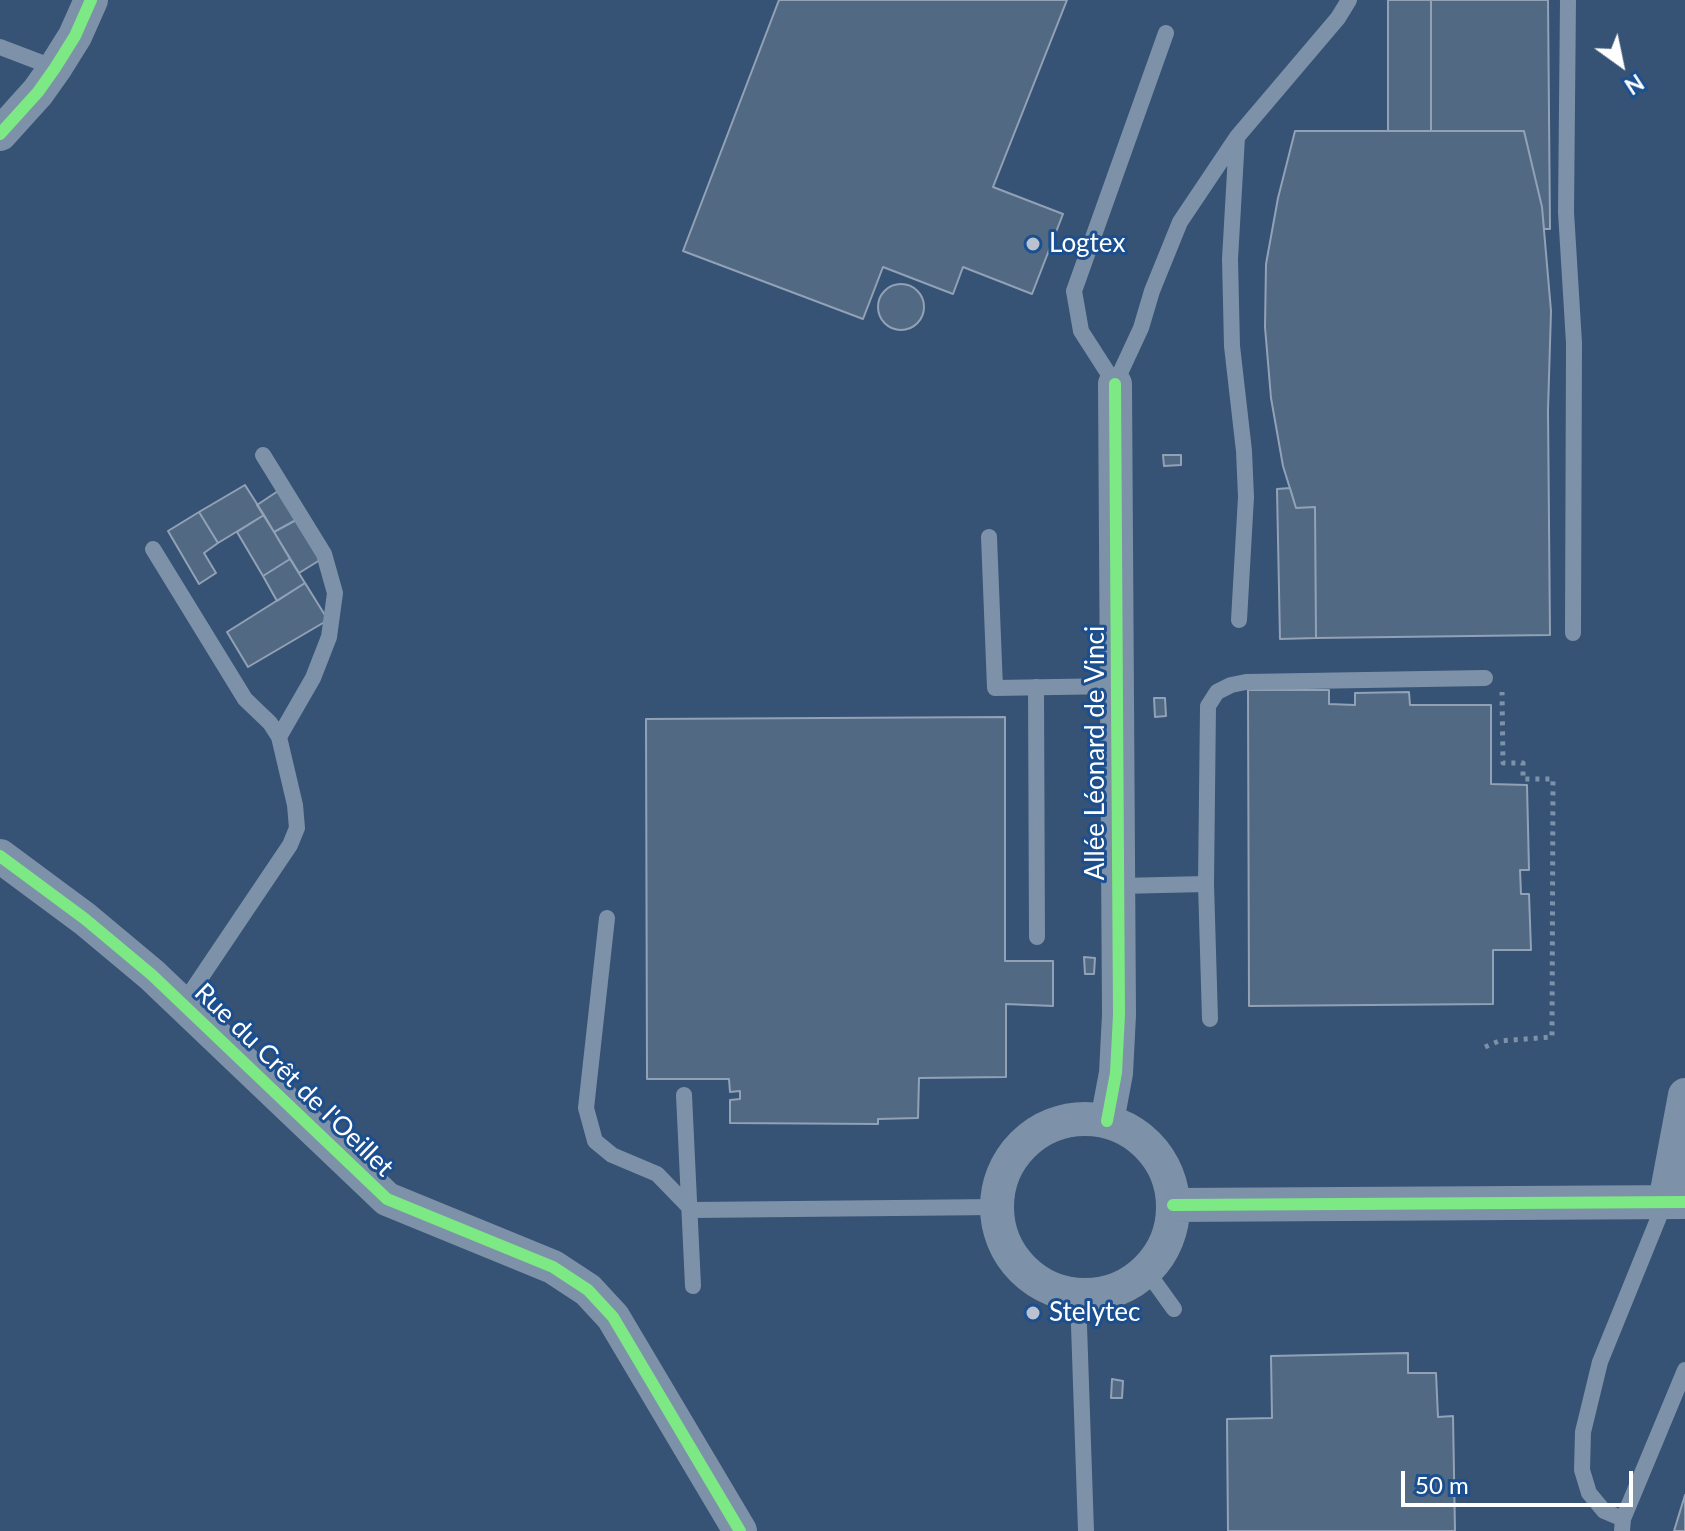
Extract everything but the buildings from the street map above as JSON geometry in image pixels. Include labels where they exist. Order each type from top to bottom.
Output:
[{"type":"street","points":[[0,134],[55,68],[75,36],[91,0]]},
{"type":"street","name":"Allée Léonard de Vinci","points":[[1107,1121],[1118,1044],[1115,384]]},
{"type":"street","name":"Rue du Crêt de l'Oeillet","points":[[0,856],[85,919],[183,1004],[387,1199],[553,1267],[588,1290],[613,1317],[740,1531]]},
{"type":"street","points":[[1173,1205],[1675,1202],[1685,1095]]},
{"type":"street","points":[[1078,1118],[1107,1121],[1133,1133],[1154,1152],[1168,1177],[1173,1205],[1169,1234],[1156,1260],[1135,1281],[1107,1293],[1078,1296],[1050,1289],[1025,1273],[1006,1250],[997,1223],[997,1193],[1006,1165],[1024,1142],[1049,1126],[1078,1118]]},
{"type":"lane","points":[[1115,384],[1141,328],[1152,291],[1180,222],[1237,137],[1338,18],[1349,0]]},
{"type":"lane","points":[[1568,0],[1566,212],[1574,343],[1573,633]]},
{"type":"lane","points":[[1115,384],[1081,331],[1074,291],[1166,33]]},
{"type":"lane","points":[[0,47],[55,68]]},
{"type":"lane","points":[[1237,137],[1230,259],[1232,346],[1246,497],[1239,620]]},
{"type":"lane","points":[[263,455],[324,554],[335,593],[329,637],[318,665],[279,737]]},
{"type":"lane","points":[[989,537],[995,688],[1117,686]]},
{"type":"lane","points":[[153,549],[245,699],[270,723],[279,737],[295,805],[297,828],[290,845],[183,1004]]},
{"type":"lane","points":[[1210,1019],[1206,884],[1208,706],[1217,692],[1246,682],[1485,678]]},
{"type":"lane","points":[[1036,687],[1037,937]]},
{"type":"lane","points":[[1119,886],[1206,884]]},
{"type":"lane","points":[[607,918],[586,1108],[595,1141],[612,1155],[657,1174],[692,1210],[997,1207]]},
{"type":"lane","points":[[684,1095],[692,1210],[693,1286]]},
{"type":"lane","points":[[1675,1202],[1600,1362],[1583,1432],[1582,1470],[1589,1493],[1604,1511],[1623,1525],[1685,1370]]},
{"type":"lane","points":[[1146,1270],[1174,1309]]},
{"type":"lane","points":[[1078,1296],[1086,1531]]},
{"type":"path","points":[[1485,678],[1493,679],[1502,689],[1503,763],[1523,763],[1523,779],[1553,779],[1552,1037],[1499,1041],[1485,1047]]},
{"type":"cycle path","points":[[0,134],[55,68],[75,36],[91,0]]},
{"type":"cycle path","points":[[1107,1121],[1116,1073],[1119,1015],[1115,384]]},
{"type":"cycle path","points":[[0,856],[85,919],[152,975],[387,1199],[553,1267],[588,1290],[613,1317],[740,1531]]},
{"type":"cycle path","points":[[1173,1205],[1685,1202]]},
{"type":"place","name":"Logtex","points":[[1033,244]]},
{"type":"place","name":"Stelytec","points":[[1033,1313]]}]
